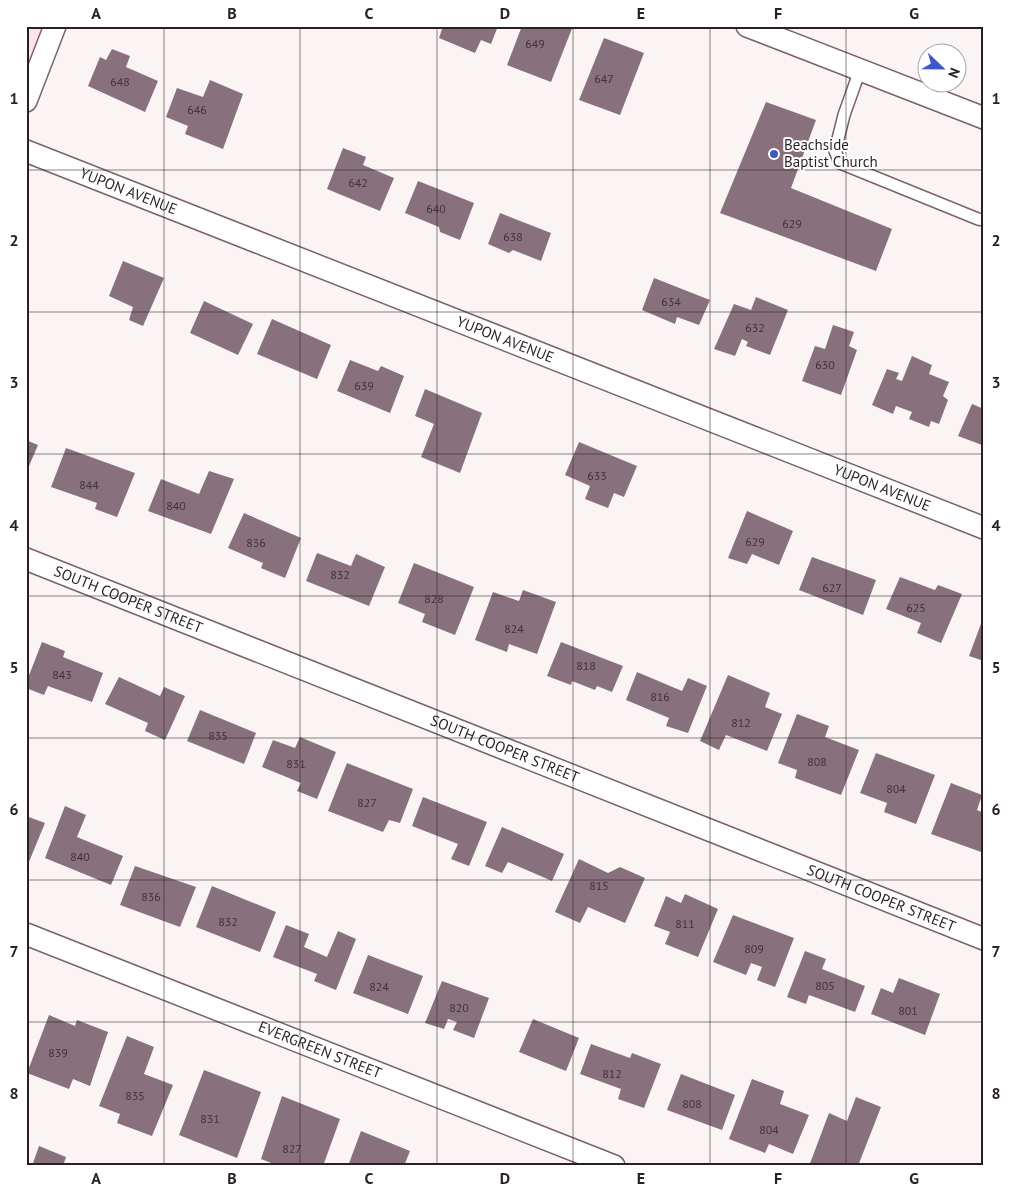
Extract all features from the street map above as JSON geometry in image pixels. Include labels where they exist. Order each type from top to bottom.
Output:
[{"type":"street","points":[[26,100],[55,26]]},
{"type":"street","points":[[747,26],[984,118]]},
{"type":"street","name":"YUPON AVENUE","points":[[26,151],[984,528]]},
{"type":"street","name":"SOUTH COOPER STREET","points":[[26,560],[984,939]]},
{"type":"street","name":"EVERGREEN STREET","points":[[26,934],[614,1166]]},
{"type":"lane","points":[[860,70],[844,115],[835,151],[840,163],[969,216],[984,220]]},
{"type":"shaded area","points":[[26,26],[55,26],[26,101]]},
{"type":"building","points":[[443,26],[498,26],[491,44],[481,40],[475,53],[439,38]]},
{"type":"building","points":[[522,26],[573,26],[551,82],[507,65]]},
{"type":"building","points":[[604,38],[644,53],[620,115],[579,100]]},
{"type":"building","points":[[112,49],[130,56],[126,67],[158,81],[145,112],[88,86],[100,57],[106,60]]},
{"type":"building","points":[[210,80],[243,94],[223,149],[185,134],[188,126],[166,117],[177,88],[203,97]]},
{"type":"building","name":"Beachside Baptist Church","points":[[766,102],[816,120],[791,188],[892,229],[876,271],[720,213]]},
{"type":"building","points":[[343,148],[366,157],[363,165],[394,178],[380,211],[327,189]]},
{"type":"building","points":[[418,181],[474,203],[460,240],[440,232],[439,227],[405,213]]},
{"type":"building","points":[[500,213],[551,233],[541,261],[513,250],[509,253],[488,244]]},
{"type":"building","points":[[123,261],[164,278],[143,326],[129,320],[133,307],[109,296]]},
{"type":"building","points":[[654,278],[710,300],[699,325],[677,317],[675,324],[642,310]]},
{"type":"building","points":[[756,297],[788,310],[770,355],[746,346],[748,342],[742,339],[735,356],[714,349],[734,304],[751,310]]},
{"type":"building","points":[[204,301],[253,324],[238,355],[190,333]]},
{"type":"building","points":[[272,319],[331,345],[317,379],[257,354]]},
{"type":"building","points":[[833,325],[854,332],[849,346],[857,350],[841,395],[802,381],[815,346],[825,349]]},
{"type":"building","points":[[912,356],[932,365],[929,374],[949,382],[943,396],[948,400],[939,424],[931,421],[929,427],[909,419],[912,412],[896,406],[893,414],[872,405],[887,369],[899,373],[896,379],[902,381]]},
{"type":"building","points":[[350,360],[378,371],[381,366],[404,376],[390,413],[337,391]]},
{"type":"building","points":[[425,389],[482,413],[460,473],[421,457],[434,424],[415,416]]},
{"type":"building","points":[[972,404],[984,409],[982,445],[958,436]]},
{"type":"building","points":[[26,440],[38,445],[26,473]]},
{"type":"building","points":[[579,442],[637,466],[624,497],[614,493],[608,508],[585,499],[590,486],[565,475]]},
{"type":"building","points":[[66,448],[135,473],[117,517],[95,509],[97,503],[51,487]]},
{"type":"building","points":[[209,471],[234,479],[211,534],[148,511],[161,479],[199,494]]},
{"type":"building","points":[[747,511],[793,531],[779,565],[752,554],[747,564],[728,558]]},
{"type":"building","points":[[244,513],[301,538],[285,578],[261,568],[263,563],[228,548]]},
{"type":"building","points":[[317,553],[351,566],[356,554],[385,567],[369,606],[306,581]]},
{"type":"building","points":[[812,557],[876,580],[863,615],[799,590]]},
{"type":"building","points":[[414,563],[474,587],[455,635],[422,622],[425,614],[398,603]]},
{"type":"building","points":[[900,577],[935,590],[938,585],[962,594],[941,643],[917,633],[921,623],[886,609]]},
{"type":"building","points":[[523,590],[556,602],[537,654],[509,644],[507,652],[475,640],[493,592],[519,601]]},
{"type":"building","points":[[982,621],[984,622],[984,661],[969,656]]},
{"type":"building","points":[[42,642],[65,651],[63,657],[103,673],[92,702],[48,686],[44,695],[26,688],[26,683]]},
{"type":"building","points":[[561,642],[623,666],[612,692],[597,686],[595,690],[572,681],[571,685],[547,676]]},
{"type":"building","points":[[637,672],[682,691],[688,678],[707,686],[688,733],[666,726],[669,718],[626,700]]},
{"type":"building","points":[[728,675],[770,693],[765,707],[782,714],[767,751],[726,735],[719,750],[700,741]]},
{"type":"building","points":[[119,677],[160,696],[164,687],[185,696],[165,740],[145,731],[148,723],[105,704]]},
{"type":"building","points":[[200,710],[256,733],[244,764],[187,741]]},
{"type":"building","points":[[797,714],[829,726],[825,737],[859,750],[841,795],[795,778],[797,770],[778,763]]},
{"type":"building","points":[[300,737],[336,752],[317,799],[297,791],[301,783],[262,767],[273,740],[295,748]]},
{"type":"building","points":[[876,753],[935,775],[916,824],[884,812],[887,803],[860,793]]},
{"type":"building","points":[[347,763],[413,789],[400,823],[389,820],[383,832],[328,811]]},
{"type":"building","points":[[951,783],[982,795],[977,810],[984,813],[984,853],[931,834]]},
{"type":"building","points":[[423,797],[487,822],[469,866],[451,859],[458,844],[412,826]]},
{"type":"building","points":[[65,806],[86,815],[77,837],[123,856],[111,885],[45,858]]},
{"type":"building","points":[[26,816],[45,823],[26,869]]},
{"type":"building","points":[[502,827],[564,854],[552,881],[508,862],[502,873],[485,866]]},
{"type":"building","points":[[579,859],[608,873],[620,867],[645,878],[625,923],[588,907],[580,923],[555,912]]},
{"type":"building","points":[[135,866],[196,887],[180,927],[120,905]]},
{"type":"building","points":[[212,886],[276,912],[260,952],[196,927]]},
{"type":"building","points":[[685,894],[718,909],[698,957],[665,944],[670,932],[654,926],[666,896],[681,903]]},
{"type":"building","points":[[733,915],[794,938],[775,987],[757,980],[762,967],[751,963],[746,975],[713,962]]},
{"type":"building","points":[[286,925],[309,934],[304,947],[327,957],[338,931],[356,939],[336,990],[314,981],[317,974],[273,957]]},
{"type":"building","points":[[805,951],[826,959],[822,969],[865,986],[855,1012],[809,995],[806,1004],[787,997]]},
{"type":"building","points":[[368,955],[423,976],[408,1014],[353,993]]},
{"type":"building","points":[[899,978],[940,994],[925,1035],[871,1014],[881,988],[893,993]]},
{"type":"building","points":[[442,981],[489,998],[474,1038],[453,1030],[457,1022],[448,1019],[444,1029],[425,1023]]},
{"type":"building","points":[[49,1015],[75,1026],[77,1020],[108,1032],[90,1086],[73,1079],[69,1089],[27,1073]]},
{"type":"building","points":[[533,1019],[579,1038],[566,1071],[519,1052]]},
{"type":"building","points":[[127,1036],[154,1047],[144,1074],[173,1085],[152,1136],[117,1123],[120,1114],[99,1106]]},
{"type":"building","points":[[591,1044],[630,1058],[632,1053],[661,1064],[644,1108],[618,1099],[621,1089],[580,1074]]},
{"type":"building","points":[[204,1070],[261,1092],[237,1158],[179,1135]]},
{"type":"building","points":[[681,1074],[735,1095],[722,1130],[667,1110]]},
{"type":"building","points":[[752,1079],[784,1091],[780,1104],[809,1115],[793,1154],[769,1144],[765,1153],[729,1139]]},
{"type":"building","points":[[282,1096],[340,1119],[323,1166],[279,1166],[261,1159]]},
{"type":"building","points":[[856,1097],[881,1107],[858,1166],[848,1163],[847,1166],[809,1166],[829,1113],[847,1121]]},
{"type":"building","points":[[361,1131],[410,1151],[404,1166],[348,1166]]},
{"type":"building","points":[[39,1146],[66,1157],[63,1166],[32,1166]]},
{"type":"place","name":"Beachside Baptist Church","points":[[774,154]]}]
